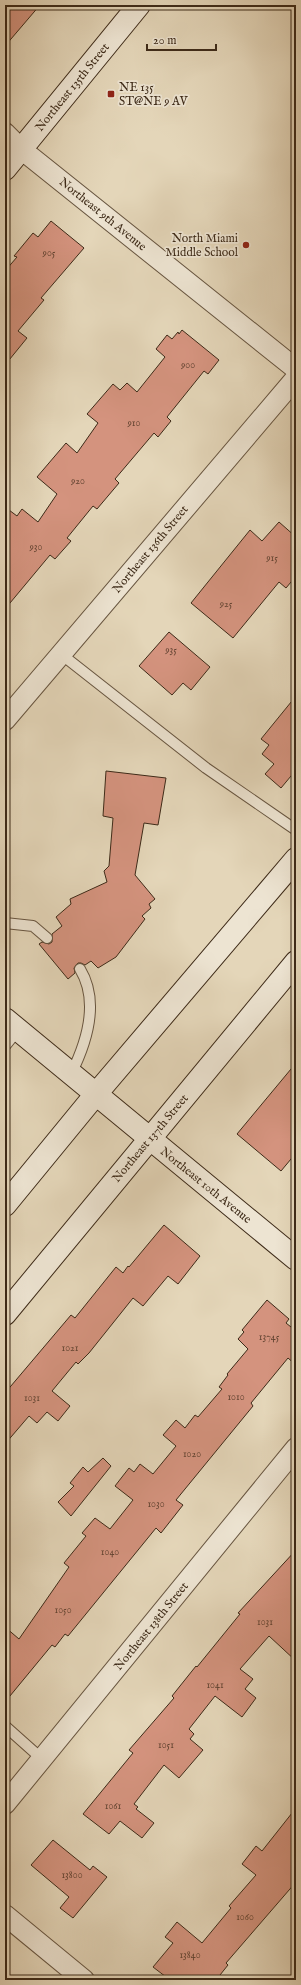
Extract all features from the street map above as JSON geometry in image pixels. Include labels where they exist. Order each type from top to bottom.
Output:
[{"type":"street","name":"Northeast 135th Street","points":[[5,169],[139,5]]},
{"type":"street","name":"Northeast 9th Avenue","points":[[5,133],[22,149],[296,369]]},
{"type":"street","name":"Northeast 136th Street","points":[[8,712],[61,654],[296,378]]},
{"type":"street","points":[[5,1205],[96,1094],[296,859]]},
{"type":"street","name":"Northeast 137th Street","points":[[5,1314],[296,962]]},
{"type":"street","name":"Northeast 10th Avenue","points":[[9,1032],[71,1074],[296,1259]]},
{"type":"street","name":"Northeast 138th Street","points":[[5,1804],[296,1448]]},
{"type":"street","points":[[5,1915],[84,1980]]},
{"type":"lane","points":[[61,654],[206,768],[296,830]]},
{"type":"lane","points":[[5,923],[33,926],[47,938]]},
{"type":"lane","points":[[71,1074],[82,1053],[90,1011],[90,991],[80,969]]},
{"type":"lane","points":[[5,1726],[42,1759]]},
{"type":"building","points":[[5,5],[40,5],[5,46]]},
{"type":"building","points":[[51,221],[84,248],[41,298],[44,300],[18,331],[27,338],[5,365],[5,271],[17,257],[14,256],[33,233],[38,237]]},
{"type":"building","points":[[182,330],[219,360],[208,374],[204,371],[167,417],[171,421],[158,437],[154,433],[115,479],[119,483],[97,509],[93,506],[67,538],[71,541],[55,559],[50,555],[5,609],[5,507],[17,516],[22,509],[38,522],[57,494],[37,477],[66,443],[77,453],[98,423],[87,414],[113,384],[120,390],[127,383],[137,392],[165,357],[156,349],[167,335],[172,339]]},
{"type":"building","points":[[279,522],[296,537],[296,576],[286,588],[279,582],[233,638],[191,603],[250,530],[262,541]]},
{"type":"building","points":[[169,632],[210,667],[191,690],[183,683],[172,695],[139,666]]},
{"type":"building","points":[[296,696],[296,770],[281,788],[265,774],[274,764],[262,754],[269,745],[261,739]]},
{"type":"building","points":[[106,771],[166,778],[158,825],[144,823],[135,875],[155,899],[149,904],[151,908],[142,916],[145,919],[116,957],[98,968],[91,961],[85,965],[78,963],[74,968],[75,973],[68,979],[39,944],[42,942],[49,944],[52,942],[52,934],[62,926],[56,917],[71,904],[70,899],[107,882],[104,871],[109,866],[113,818],[103,816]]},
{"type":"building","points":[[296,1063],[296,1153],[281,1171],[237,1134]]},
{"type":"building","points":[[164,1225],[200,1256],[178,1284],[168,1276],[143,1306],[133,1298],[89,1353],[78,1364],[76,1362],[52,1391],[70,1406],[58,1421],[47,1412],[37,1423],[29,1416],[5,1444],[5,1393],[71,1315],[75,1318],[116,1267],[123,1273]]},
{"type":"building","points":[[267,1300],[289,1319],[286,1323],[296,1331],[296,1365],[288,1358],[251,1403],[253,1406],[176,1500],[183,1505],[161,1533],[156,1528],[68,1636],[65,1634],[55,1647],[52,1645],[5,1702],[5,1627],[19,1639],[69,1567],[64,1563],[86,1536],[82,1533],[95,1518],[110,1529],[133,1500],[115,1486],[129,1468],[134,1472],[140,1464],[153,1474],[176,1446],[163,1435],[176,1420],[185,1428],[195,1415],[198,1417],[222,1389],[219,1387],[228,1375],[227,1374],[248,1349],[238,1339],[244,1332],[242,1330]]},
{"type":"building","points":[[103,1458],[111,1466],[71,1516],[58,1502],[74,1486],[70,1483],[83,1467],[88,1472]]},
{"type":"building","points":[[296,1550],[296,1661],[269,1636],[240,1669],[253,1679],[245,1689],[256,1698],[242,1717],[215,1696],[189,1729],[194,1734],[190,1739],[203,1750],[179,1778],[164,1765],[134,1804],[138,1807],[136,1809],[154,1823],[142,1838],[120,1821],[109,1834],[83,1814],[133,1753],[129,1750],[174,1698],[172,1696],[240,1614],[238,1613]]},
{"type":"building","points":[[296,1808],[296,1882],[226,1963],[228,1965],[216,1980],[170,1980],[153,1967],[173,1943],[165,1937],[177,1922],[202,1943],[231,1908],[229,1906],[256,1875],[242,1864],[256,1846],[262,1851]]},
{"type":"building","points":[[53,1840],[90,1870],[93,1866],[107,1877],[73,1918],[60,1908],[69,1897],[31,1865]]},
{"type":"place","name":"NE 135 ST@NE 9 AV","points":[[111,94]]},
{"type":"place","name":"North Miami Middle School","points":[[246,245]]}]
